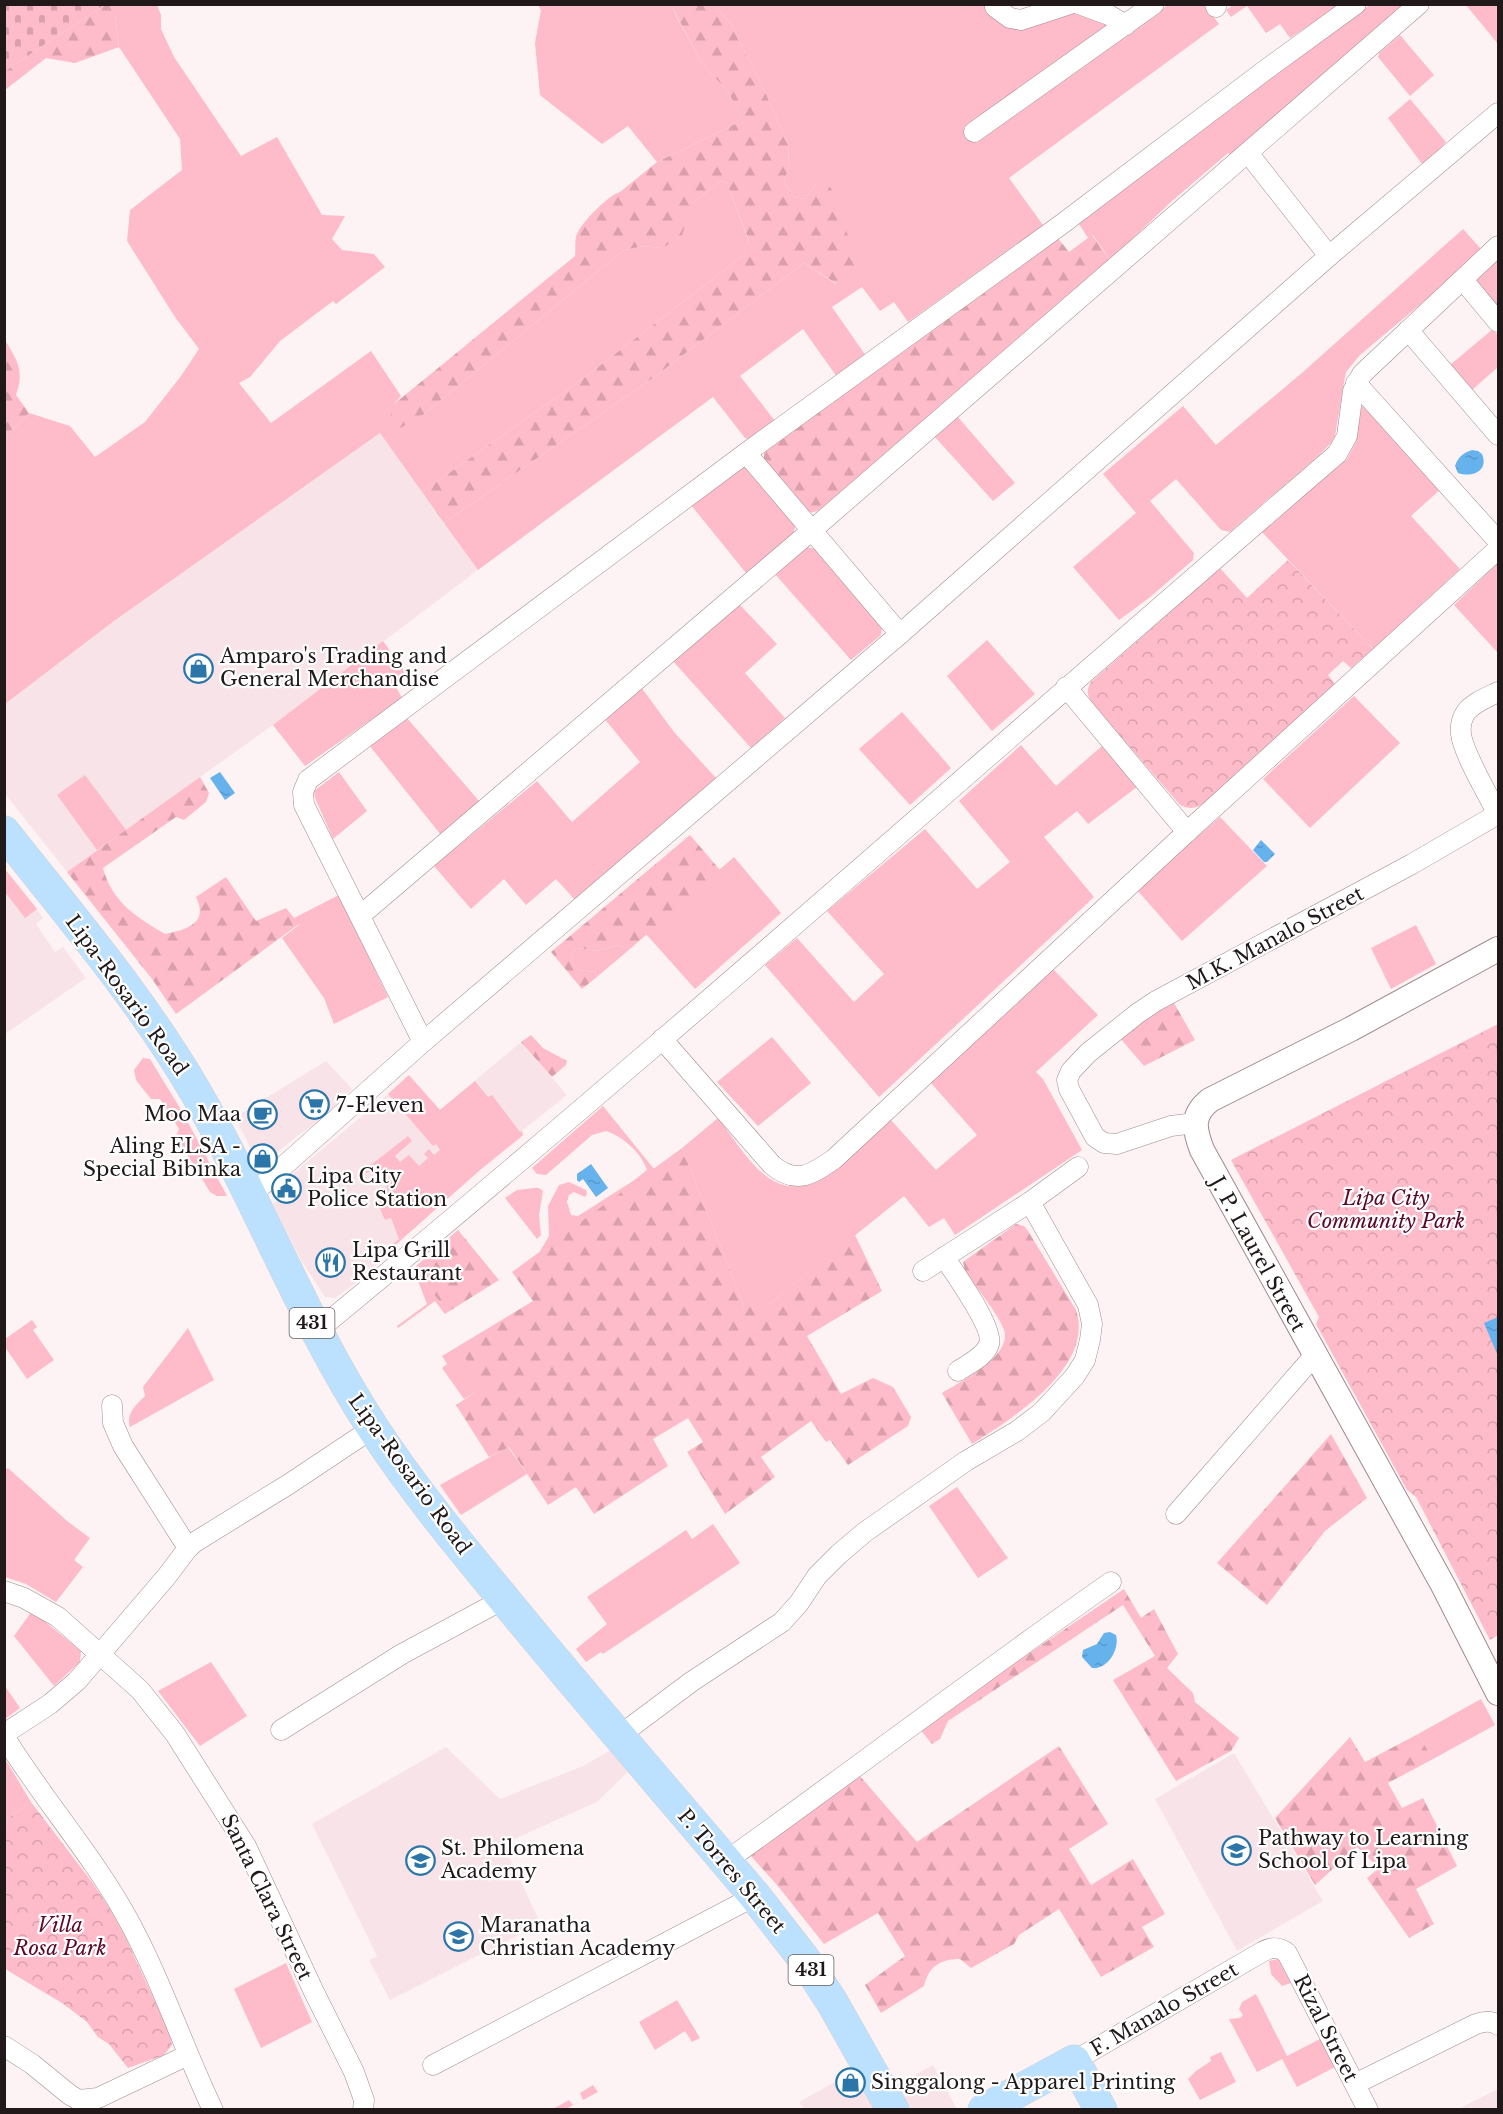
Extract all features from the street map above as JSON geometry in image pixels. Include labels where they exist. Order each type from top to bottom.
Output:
[{"type":"main road","name":"Lipa-Rosario Road","points":[[4,832],[136,1001],[161,1037],[216,1128],[317,1331],[373,1428],[426,1502],[504,1599],[662,1787]]},
{"type":"main road","name":"P. Torres Street","points":[[662,1787],[726,1861],[798,1951],[820,1984],[893,2109]]},
{"type":"main road","name":"F. Manalo Street","points":[[984,2109],[1074,2061]]},
{"type":"main road","points":[[1074,2061],[1101,2109]]},
{"type":"street","points":[[995,7],[1010,18],[1021,20],[1070,4]]},
{"type":"street","points":[[1079,4],[1109,15],[1126,25]]},
{"type":"street","points":[[974,132],[1154,4]]},
{"type":"street","points":[[423,1042],[304,805],[303,792],[308,780],[746,453],[1062,224],[1356,4]]},
{"type":"street","points":[[361,915],[811,531],[1419,4]]},
{"type":"street","points":[[250,1196],[423,1042],[900,634],[1329,256],[1498,113]]},
{"type":"street","points":[[1248,153],[1329,256]]},
{"type":"street","points":[[317,1331],[662,1039],[1337,454],[1347,436],[1353,391],[1367,367],[1498,246]]},
{"type":"street","points":[[1463,280],[1498,322]]},
{"type":"street","points":[[1408,330],[1498,435]]},
{"type":"street","points":[[1356,383],[1498,541]]},
{"type":"street","points":[[746,453],[900,634]]},
{"type":"street","points":[[662,1039],[772,1165],[782,1173],[794,1176],[807,1175],[834,1159],[1187,831],[1498,549]]},
{"type":"street","points":[[1066,687],[1187,831]]},
{"type":"street","points":[[1498,692],[1475,704],[1466,713],[1461,733],[1465,748],[1498,814]]},
{"type":"street","name":"M.K. Manalo Street","points":[[1195,1123],[1171,1126],[1117,1144],[1104,1143],[1095,1137],[1069,1089],[1067,1080],[1071,1071],[1088,1053],[1156,1001],[1403,869],[1498,814]]},
{"type":"street","points":[[1195,1123],[1199,1111],[1210,1100],[1351,1029],[1498,949]]},
{"type":"street","name":"J. P. Laurel Street","points":[[1195,1123],[1202,1150],[1314,1356],[1444,1587],[1498,1693]]},
{"type":"street","points":[[923,1271],[1030,1202],[1078,1167]]},
{"type":"street","points":[[619,1736],[690,1682],[782,1622],[799,1603],[817,1576],[865,1532],[1017,1431],[1042,1412],[1075,1376],[1084,1360],[1090,1340],[1092,1324],[1088,1305],[1030,1202]]},
{"type":"street","points":[[944,1257],[982,1318],[989,1334],[989,1343],[983,1354],[958,1371]]},
{"type":"street","points":[[1176,1514],[1314,1356]]},
{"type":"street","points":[[112,1405],[113,1423],[123,1446],[188,1548]]},
{"type":"street","points":[[213,2109],[125,1914],[100,1873],[34,1782],[4,1735],[63,1694],[100,1655],[188,1548],[373,1428]]},
{"type":"street","points":[[726,1861],[1111,1582]]},
{"type":"street","name":"Santa Clara Street","points":[[4,1591],[24,1598],[58,1617],[140,1690],[157,1710],[233,1824],[260,1875],[317,2000],[354,2072],[363,2105]]},
{"type":"street","points":[[281,1730],[402,1654],[504,1599]]},
{"type":"street","points":[[433,2065],[755,1896]]},
{"type":"street","name":"F. Manalo Street","points":[[1074,2061],[1271,1947],[1282,1948]]},
{"type":"street","name":"Rizal Street","points":[[1282,1948],[1287,1953],[1368,2109]]},
{"type":"street","points":[[1355,2084],[1476,2024],[1484,2021],[1498,2025]]},
{"type":"street","points":[[4,2046],[80,2100],[99,2098],[188,2055]]},
{"type":"shaded area","name":"Amparo's Trading and General Merchandise","points":[[380,433],[478,570],[273,725],[67,872],[5,794],[5,704],[114,621]]},
{"type":"shaded area","points":[[4,868],[43,918],[36,924],[55,952],[63,947],[86,978],[5,1034]]},
{"type":"shaded area","points":[[521,1042],[567,1095],[522,1131],[521,1138],[480,1170],[386,1254],[369,1273],[335,1298],[325,1297],[301,1260],[273,1204],[299,1188],[293,1174],[388,1094],[418,1128]]},
{"type":"shaded area","points":[[326,1061],[352,1089],[317,1123],[297,1136],[260,1167],[235,1117]]},
{"type":"shaded area","name":"St. Philomena Academy","points":[[446,1747],[500,1799],[583,1766],[611,1750],[630,1770],[597,1802],[503,1844],[541,1924],[390,2000],[369,1960],[377,1956],[312,1824]]},
{"type":"shaded area","name":"Pathway to Learning School of Lipa","points":[[1234,1753],[1323,1901],[1237,1951],[1155,1799]]},
{"type":"shaded area","points":[[867,2064],[892,2109],[804,2109],[799,2102]]},
{"type":"shaded area","points":[[933,2065],[957,2109],[894,2109],[884,2092]]},
{"type":"shaded area","points":[[1498,2089],[1498,2109],[1458,2109]]},
{"type":"green space","points":[[5,4],[104,4],[104,5],[5,71]]},
{"type":"green space","points":[[104,5],[136,5],[115,15],[119,47],[75,63],[46,58],[5,90],[5,71]]},
{"type":"green space","points":[[136,5],[157,5],[161,15],[161,29],[174,57],[241,156],[277,137],[322,215],[345,216],[332,239],[342,250],[374,254],[385,267],[336,304],[333,301],[280,341],[250,377],[239,383],[271,423],[371,351],[401,396],[394,404],[424,414],[624,250],[645,246],[661,248],[693,203],[720,181],[727,183],[749,242],[744,255],[581,380],[422,492],[380,433],[114,621],[5,704],[5,437],[29,413],[70,426],[95,457],[145,422],[199,349],[175,317],[127,241],[130,210],[182,170],[180,139],[119,47],[115,14]]},
{"type":"green space","points":[[538,5],[672,5],[702,63],[728,92],[741,115],[737,123],[657,162],[628,126],[602,144],[540,95],[535,43],[541,10]]},
{"type":"green space","points":[[672,5],[714,5],[731,24],[788,144],[789,166],[784,182],[794,197],[805,199],[816,184],[828,184],[836,196],[857,266],[854,281],[837,284],[804,263],[653,378],[444,523],[422,492],[581,380],[744,255],[749,241],[727,183],[720,181],[693,203],[681,238],[661,248],[645,246],[624,250],[424,414],[397,430],[387,428],[394,404],[575,256],[577,234],[585,221],[597,209],[657,162],[737,123],[741,115],[728,92],[702,63]]},
{"type":"green space","points":[[714,5],[991,5],[1005,21],[1070,8],[1111,26],[1076,48],[1168,5],[1205,5],[1219,24],[1009,178],[1043,225],[908,322],[894,302],[880,311],[862,287],[832,307],[866,356],[837,377],[803,329],[740,376],[775,421],[751,440],[745,438],[713,397],[478,570],[444,523],[653,378],[804,263],[836,284],[842,220],[835,196],[828,184],[816,184],[805,199],[794,197],[784,182],[789,166],[788,144],[731,24]]},
{"type":"green space","points":[[1233,5],[1340,5],[1290,38],[1280,24],[1266,33],[1247,6],[1231,17],[1226,10]]},
{"type":"green space","points":[[1370,5],[1408,5],[1233,156],[1228,153],[1172,201],[1110,260],[1093,235],[1088,238],[1079,224],[1208,126],[1207,123]]},
{"type":"green space","points":[[1466,5],[1498,5],[1498,44]]},
{"type":"green space","points":[[1400,35],[1434,75],[1410,96],[1378,57],[1379,53]]},
{"type":"green space","points":[[1410,99],[1446,142],[1426,164],[1422,164],[1388,118]]},
{"type":"green space","points":[[1463,229],[1481,249],[1473,260],[1360,355],[1346,372],[1335,436],[1317,457],[1230,532],[1221,530],[1176,479],[1150,501],[1194,553],[1193,560],[1149,598],[1119,620],[1073,567],[1136,513],[1103,474],[1183,406],[1216,445],[1303,372]]},
{"type":"green space","points":[[1092,235],[1110,260],[818,511],[808,513],[764,459],[764,451],[1057,237],[1069,252]]},
{"type":"green space","points":[[1498,257],[1498,312],[1476,280]]},
{"type":"green space","points":[[1493,329],[1498,336],[1498,367],[1472,390],[1450,365]]},
{"type":"green space","points":[[5,340],[20,372],[16,395],[29,413],[5,437]]},
{"type":"green space","points":[[1365,404],[1443,487],[1411,516],[1460,569],[1373,649],[1262,532],[1347,459],[1356,442],[1361,408]]},
{"type":"green space","points":[[957,416],[1015,483],[993,501],[934,436]]},
{"type":"green space","points":[[743,466],[747,467],[796,523],[793,535],[746,573],[691,505]]},
{"type":"green space","points":[[807,547],[816,549],[882,627],[881,635],[851,660],[774,573]]},
{"type":"green space","points":[[1288,560],[1373,649],[1351,668],[1343,661],[1328,675],[1335,684],[1203,804],[1192,808],[1180,805],[1092,703],[1088,692],[1089,685],[1220,568],[1247,598]]},
{"type":"green space","points":[[1498,563],[1498,651],[1497,652],[1454,605]]},
{"type":"green space","points":[[739,604],[777,644],[745,673],[785,718],[751,748],[672,660]]},
{"type":"green space","points":[[987,640],[1035,694],[992,731],[947,676]]},
{"type":"green space","points":[[383,641],[406,673],[398,680],[396,687],[402,698],[305,766],[273,725]]},
{"type":"green space","points":[[641,687],[674,732],[716,778],[575,900],[556,879],[526,905],[504,879],[471,909],[434,866],[537,781],[572,822],[640,762],[603,717]]},
{"type":"green space","points":[[1354,696],[1400,743],[1310,828],[1263,779]]},
{"type":"green space","points":[[902,712],[951,768],[910,805],[859,749]]},
{"type":"green space","points":[[406,717],[480,802],[441,835],[369,745]]},
{"type":"green space","points":[[1021,745],[1056,786],[1102,746],[1137,787],[1088,824],[1077,811],[1044,837],[1094,897],[879,1097],[765,965],[797,938],[854,1002],[884,974],[827,911],[925,829],[977,889],[1010,862],[959,801]]},
{"type":"green space","points":[[339,772],[367,811],[333,839],[314,791]]},
{"type":"green space","points":[[85,775],[126,830],[97,850],[57,795]]},
{"type":"green space","points":[[200,777],[209,793],[206,802],[184,820],[176,817],[103,868],[112,890],[135,915],[165,934],[194,924],[200,913],[196,897],[226,877],[256,921],[286,908],[299,924],[176,1014],[152,979],[67,872]]},
{"type":"green space","points":[[1220,817],[1267,866],[1182,941],[1137,890]]},
{"type":"green space","points":[[690,835],[720,870],[630,949],[618,945],[597,951],[577,948],[571,955],[578,970],[595,972],[598,976],[582,989],[551,952]]},
{"type":"green space","points":[[734,857],[781,913],[695,989],[646,934]]},
{"type":"green space","points":[[4,868],[37,909],[25,918],[5,892]]},
{"type":"green space","points":[[339,895],[388,997],[334,1024],[324,998],[282,938],[299,925],[294,918]]},
{"type":"green space","points":[[1416,925],[1436,964],[1391,989],[1371,948]]},
{"type":"green space","points":[[618,945],[630,949],[598,976],[595,972],[578,970],[573,963],[571,955],[577,948],[597,951]]},
{"type":"green space","points":[[1051,967],[1098,1015],[1036,1072],[1043,1079],[1082,1150],[955,1235],[944,1218],[929,1227],[904,1196],[766,1307],[744,1307],[682,1148],[718,1118],[760,1171],[773,1181],[787,1186],[803,1186],[820,1179],[890,1119],[936,1170],[977,1135],[931,1083]]},
{"type":"green space","points":[[1174,1003],[1195,1040],[1144,1066],[1120,1038],[1144,1019]]},
{"type":"green space","name":"Lipa City Community Park","points":[[1498,1024],[1498,1635],[1490,1640],[1416,1497],[1407,1490],[1316,1324],[1319,1317],[1231,1160]]},
{"type":"green space","points":[[531,1035],[543,1048],[567,1061],[566,1065],[552,1077],[521,1042]]},
{"type":"green space","points":[[772,1037],[811,1083],[758,1126],[717,1082]]},
{"type":"green space","points":[[143,1058],[150,1059],[183,1113],[227,1196],[217,1196],[210,1192],[176,1136],[179,1129],[160,1099],[151,1099],[136,1080],[134,1070]]},
{"type":"green space","points":[[409,1075],[440,1110],[475,1081],[488,1097],[492,1095],[523,1135],[385,1254],[383,1252],[399,1239],[391,1218],[385,1220],[375,1198],[376,1193],[387,1187],[386,1181],[390,1179],[387,1171],[375,1175],[373,1171],[366,1173],[364,1167],[372,1164],[408,1136],[412,1141],[395,1156],[400,1162],[409,1155],[419,1166],[428,1158],[424,1154],[429,1149],[434,1155],[440,1150],[436,1144],[433,1146],[388,1094]]},
{"type":"green space","points":[[603,1106],[654,1169],[539,1253],[549,1236],[548,1206],[559,1185],[569,1182],[586,1190],[585,1197],[574,1192],[569,1195],[567,1202],[571,1215],[578,1216],[647,1170],[641,1157],[631,1146],[606,1131],[592,1135],[546,1175],[537,1174],[532,1168]]},
{"type":"green space","points":[[682,1148],[744,1307],[766,1307],[855,1235],[882,1291],[807,1336],[841,1394],[873,1378],[893,1387],[911,1417],[908,1426],[848,1465],[830,1440],[826,1442],[811,1421],[761,1457],[775,1477],[725,1514],[687,1452],[703,1442],[688,1418],[653,1439],[668,1466],[594,1514],[576,1487],[548,1505],[509,1447],[489,1457],[456,1405],[485,1386],[457,1347],[533,1301],[512,1272]]},
{"type":"green space","points":[[534,1188],[543,1191],[539,1215],[541,1235],[537,1239],[505,1198],[517,1190]]},
{"type":"green space","points":[[1016,1224],[1024,1226],[1028,1231],[1076,1310],[1079,1331],[1074,1351],[1062,1371],[1046,1389],[1008,1420],[972,1444],[942,1393],[991,1361],[1004,1343],[1005,1334],[994,1312],[965,1271],[963,1262]]},
{"type":"green space","points":[[458,1230],[499,1280],[448,1312],[416,1272],[419,1269],[416,1266]]},
{"type":"green space","points":[[416,1272],[448,1312],[445,1314],[435,1301],[398,1328],[397,1326],[427,1304]]},
{"type":"green space","points":[[32,1320],[37,1327],[33,1330],[54,1360],[27,1379],[5,1347],[5,1339]]},
{"type":"green space","points":[[188,1328],[214,1380],[130,1427],[131,1413],[145,1396],[143,1387]]},
{"type":"green space","points":[[457,1347],[486,1386],[464,1399],[442,1368],[447,1364],[442,1356]]},
{"type":"green space","points":[[1331,1434],[1367,1498],[1325,1531],[1267,1605],[1217,1563]]},
{"type":"green space","points":[[508,1447],[527,1474],[461,1515],[440,1485]]},
{"type":"green space","points":[[8,1468],[67,1521],[90,1538],[74,1560],[83,1567],[56,1602],[26,1584],[5,1577],[4,1470]]},
{"type":"green space","points":[[957,1487],[1008,1558],[978,1578],[929,1506]]},
{"type":"green space","points":[[713,1524],[740,1563],[603,1654],[601,1652],[586,1662],[576,1649],[607,1624],[587,1597],[686,1530],[692,1539]]},
{"type":"green space","points":[[1124,1589],[1141,1618],[1154,1609],[1178,1654],[1167,1668],[1193,1693],[1195,1702],[1239,1738],[1231,1751],[1176,1781],[1113,1680],[1155,1656],[1123,1605],[948,1721],[940,1739],[932,1744],[919,1728]]},
{"type":"green space","points":[[32,1611],[81,1651],[80,1662],[54,1686],[14,1636]]},
{"type":"green space","points":[[211,1662],[247,1716],[200,1746],[158,1691]]},
{"type":"green space","points":[[5,1686],[20,1708],[4,1719]]},
{"type":"green space","points":[[1481,1699],[1495,1725],[1433,1759],[1418,1734]]},
{"type":"green space","points":[[1418,1734],[1433,1759],[1388,1783],[1402,1808],[1423,1798],[1457,1866],[1416,1889],[1434,1924],[1409,1938],[1367,1878],[1379,1868],[1357,1847],[1315,1885],[1275,1818],[1350,1737],[1365,1762]]},
{"type":"green space","points":[[1059,1746],[1108,1824],[1069,1849],[1091,1885],[1133,1859],[1165,1914],[1142,1927],[1154,1947],[1101,1977],[1059,1909],[1019,1935],[1014,1944],[971,1968],[960,1959],[936,1965],[928,1974],[924,1986],[881,2013],[865,1985],[905,1956],[878,1913],[824,1944],[750,1855],[860,1776],[917,1842]]},
{"type":"green space","points":[[4,1757],[31,1802],[5,1820],[4,1820]]},
{"type":"green space","name":"Villa Rosa Park","points":[[31,1802],[92,1882],[124,1934],[170,2034],[172,2045],[164,2055],[128,2068],[87,2022],[62,2003],[5,1969],[5,1820]]},
{"type":"green space","points":[[1278,1959],[1291,1983],[1282,1986],[1271,1974],[1269,1961]]},
{"type":"green space","points":[[286,1963],[312,2022],[261,2048],[234,1989]]},
{"type":"green space","points":[[1256,1994],[1287,2056],[1320,2039],[1335,2067],[1297,2087],[1282,2059],[1257,2072],[1229,2019],[1240,2018],[1243,2015],[1239,2009],[1242,2002]]},
{"type":"green space","points":[[677,2000],[700,2038],[692,2042],[685,2031],[655,2050],[639,2022]]},
{"type":"green space","points":[[1221,2052],[1236,2082],[1200,2100],[1188,2079],[1211,2061],[1210,2057]]},
{"type":"green space","points":[[593,2085],[598,2092],[583,2100],[580,2093]]},
{"type":"green space","points":[[569,2100],[573,2105],[582,2100],[566,2109],[553,2109]]},
{"type":"water","points":[[1472,450],[1482,454],[1484,460],[1481,469],[1469,475],[1458,473],[1455,466],[1458,460],[1463,454]]},
{"type":"water","points":[[220,772],[235,793],[225,800],[210,778]]},
{"type":"water","points":[[1261,840],[1275,854],[1267,862],[1264,862],[1253,850]]},
{"type":"water","points":[[591,1164],[608,1188],[596,1197],[583,1179],[579,1182],[577,1180],[577,1174]]},
{"type":"water","points":[[1498,1317],[1498,1356],[1484,1323]]},
{"type":"water","points":[[1110,1632],[1116,1635],[1114,1653],[1103,1666],[1092,1668],[1082,1657],[1083,1650],[1097,1644],[1104,1633]]},
{"type":"place","name":"Amparo's Trading and General Merchandise","points":[[199,668]]},
{"type":"place","name":"7-Eleven","points":[[315,1105]]},
{"type":"place","name":"Moo Maa","points":[[262,1114]]},
{"type":"place","name":"Aling ELSA - Special Bibinka","points":[[262,1158]]},
{"type":"place","name":"Lipa City Police Station","points":[[286,1188]]},
{"type":"place","name":"Lipa Grill Restaurant","points":[[331,1262]]},
{"type":"place","name":"Pathway to Learning School of Lipa","points":[[1237,1850]]},
{"type":"place","name":"St. Philomena Academy","points":[[420,1860]]},
{"type":"place","name":"Maranatha Christian Academy","points":[[459,1937]]},
{"type":"place","name":"Singgalong - Apparel Printing","points":[[850,2082]]}]
